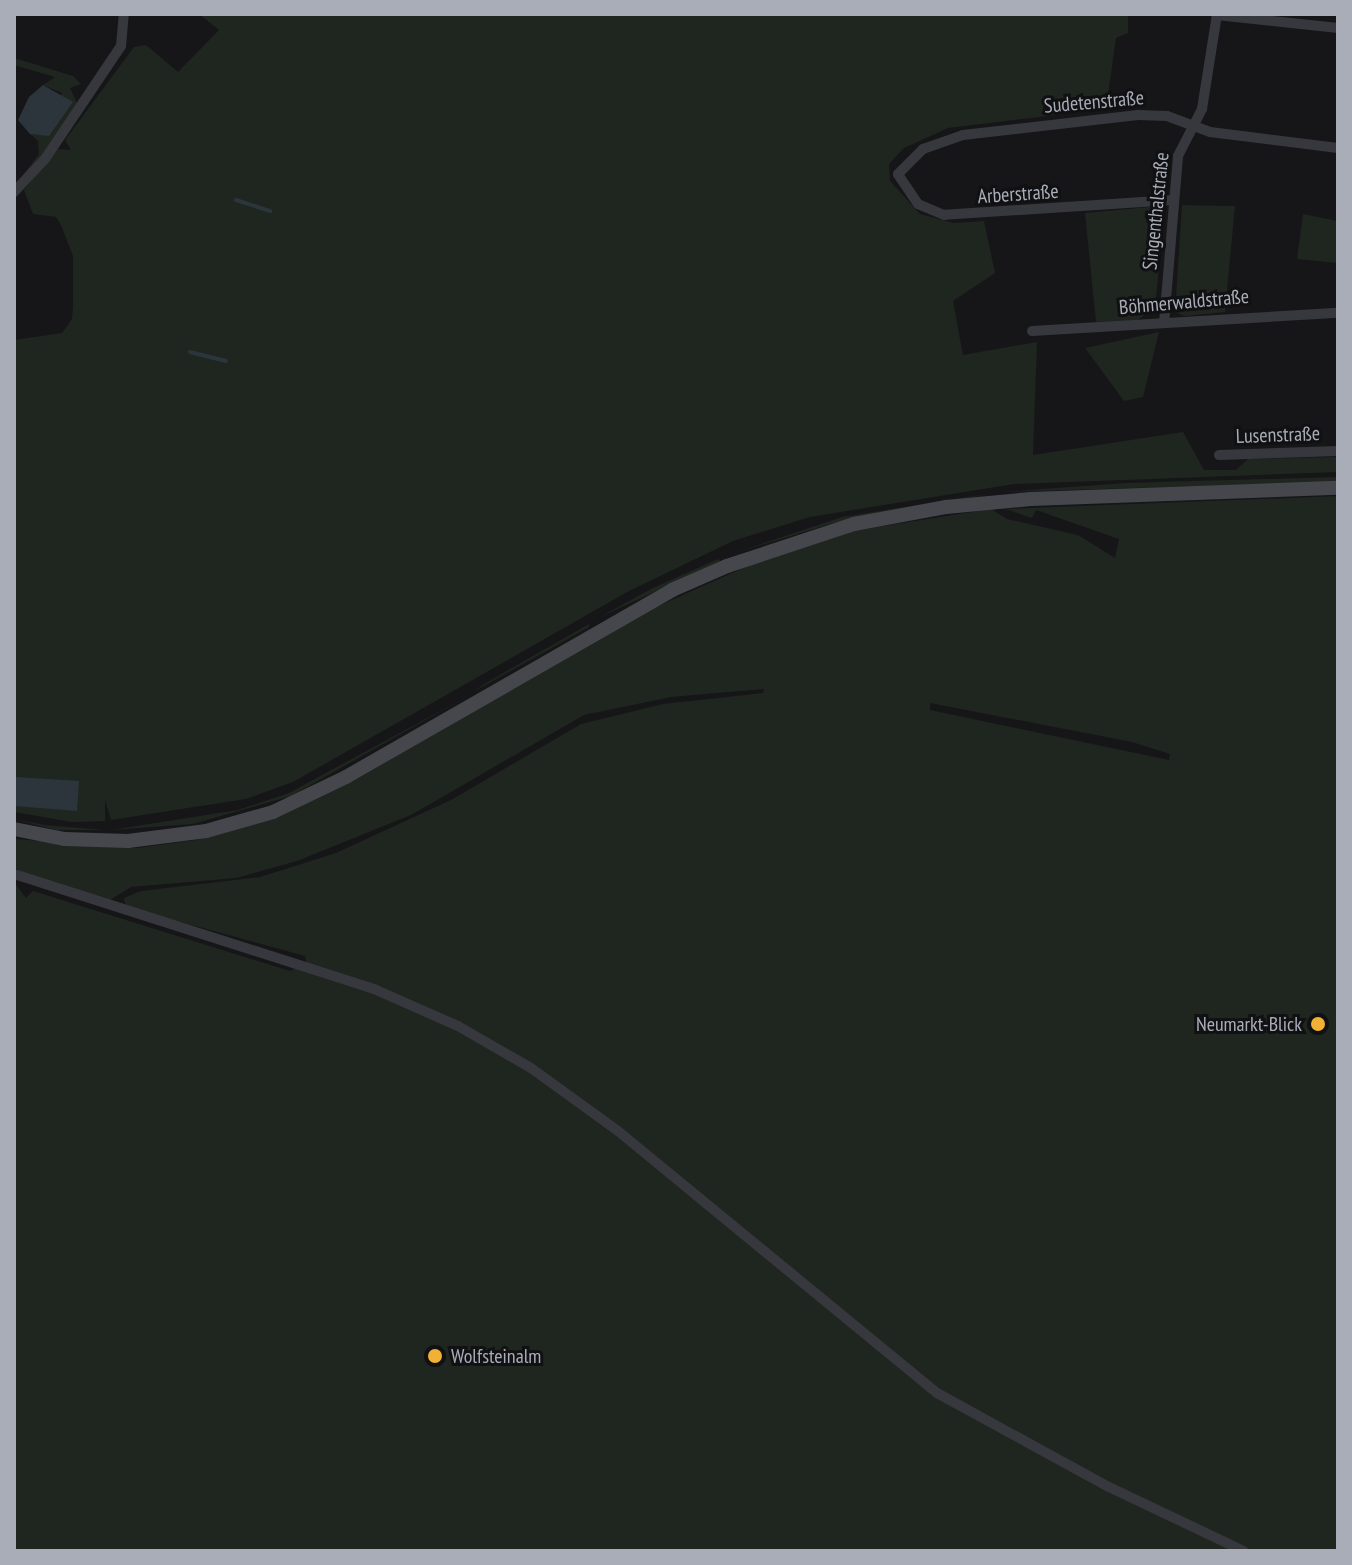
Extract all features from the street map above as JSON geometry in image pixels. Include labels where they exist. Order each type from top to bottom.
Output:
[{"type":"main road","points":[[14,829],[65,839],[128,841],[206,831],[273,812],[346,777],[644,605],[727,566],[832,530],[946,507],[1183,492],[1338,488]]},
{"type":"street","points":[[14,192],[57,141],[121,46],[124,14]]},
{"type":"street","points":[[1217,14],[1338,28]]},
{"type":"street","name":"Singenthalstraße","points":[[1164,323],[1180,147],[1193,128],[1205,96],[1217,14]]},
{"type":"street","name":"Sudetenstraße","points":[[904,163],[939,141],[986,131],[1155,115],[1193,128],[1338,148]]},
{"type":"street","name":"Arberstraße","points":[[904,163],[898,174],[905,191],[930,211],[944,215],[1173,200]]},
{"type":"street","name":"Böhmerwaldstraße","points":[[1032,331],[1338,313]]},
{"type":"street","name":"Lusenstraße","points":[[1219,455],[1338,451]]},
{"type":"street","points":[[14,874],[374,989],[458,1026],[531,1068],[618,1131],[937,1393],[1109,1487],[1244,1551]]},
{"type":"shaded area","points":[[199,14],[1128,14],[1128,33],[1116,38],[1106,109],[948,128],[904,148],[889,164],[890,181],[920,214],[954,223],[984,221],[995,273],[953,301],[963,355],[1037,342],[1033,455],[1183,432],[1204,470],[1236,470],[1248,459],[1338,457],[1338,472],[1014,484],[810,517],[733,541],[629,591],[293,782],[246,799],[111,820],[105,800],[105,821],[72,822],[14,812],[14,340],[62,333],[72,319],[73,306],[73,256],[61,225],[56,217],[33,214],[24,190],[58,149],[71,150],[65,140],[134,47],[146,45],[178,72],[219,30]]},
{"type":"shaded area","points":[[14,58],[73,76],[81,84],[70,88],[77,103],[42,158],[14,187],[39,154],[38,141],[30,134],[42,135],[62,93],[43,85],[55,77],[14,65]]},
{"type":"shaded area","points":[[43,85],[73,102],[49,136],[30,134],[18,120],[29,97]]},
{"type":"shaded area","points":[[1182,205],[1235,206],[1225,312],[1185,316],[1175,312]]},
{"type":"shaded area","points":[[1150,207],[1164,214],[1155,309],[1137,320],[1096,322],[1085,213]]},
{"type":"shaded area","points":[[1303,214],[1338,221],[1338,263],[1297,259]]},
{"type":"shaded area","points":[[1159,332],[1143,397],[1124,401],[1085,348]]},
{"type":"shaded area","points":[[1338,477],[1338,482],[1002,492],[1125,483]]},
{"type":"shaded area","points":[[994,493],[830,524],[728,555],[842,517]]},
{"type":"shaded area","points":[[1338,496],[1338,1551],[14,1551],[14,882],[26,898],[33,891],[290,971],[306,961],[305,956],[126,907],[124,898],[141,891],[260,877],[336,853],[453,799],[581,724],[663,704],[763,693],[764,689],[671,697],[584,715],[411,815],[297,861],[236,878],[131,887],[110,900],[22,873],[14,867],[14,839],[137,848],[196,840],[274,819],[364,775],[649,610],[757,562],[852,531],[991,509],[1007,519],[1078,535],[1115,558],[1119,539],[1036,510],[1032,518],[1006,509]],"holes":[[[930,703],[1132,742],[1170,754],[1169,760],[930,710]]]},
{"type":"shaded area","points":[[718,559],[721,561],[598,618],[653,588]]},
{"type":"shaded area","points":[[589,624],[589,627],[473,692],[484,684]]},
{"type":"shaded area","points":[[468,696],[291,796],[193,824],[111,830],[238,810],[289,793]]},
{"type":"shaded area","points":[[16,777],[79,781],[77,811],[14,806]]},
{"type":"shaded area","points":[[14,819],[45,825],[104,830],[56,830]]},
{"type":"waterway","points":[[236,200],[270,211]]},
{"type":"waterway","points":[[190,352],[226,361]]},
{"type":"place","name":"Neumarkt-Blick","points":[[1318,1024]]},
{"type":"place","name":"Wolfsteinalm","points":[[435,1356]]}]
